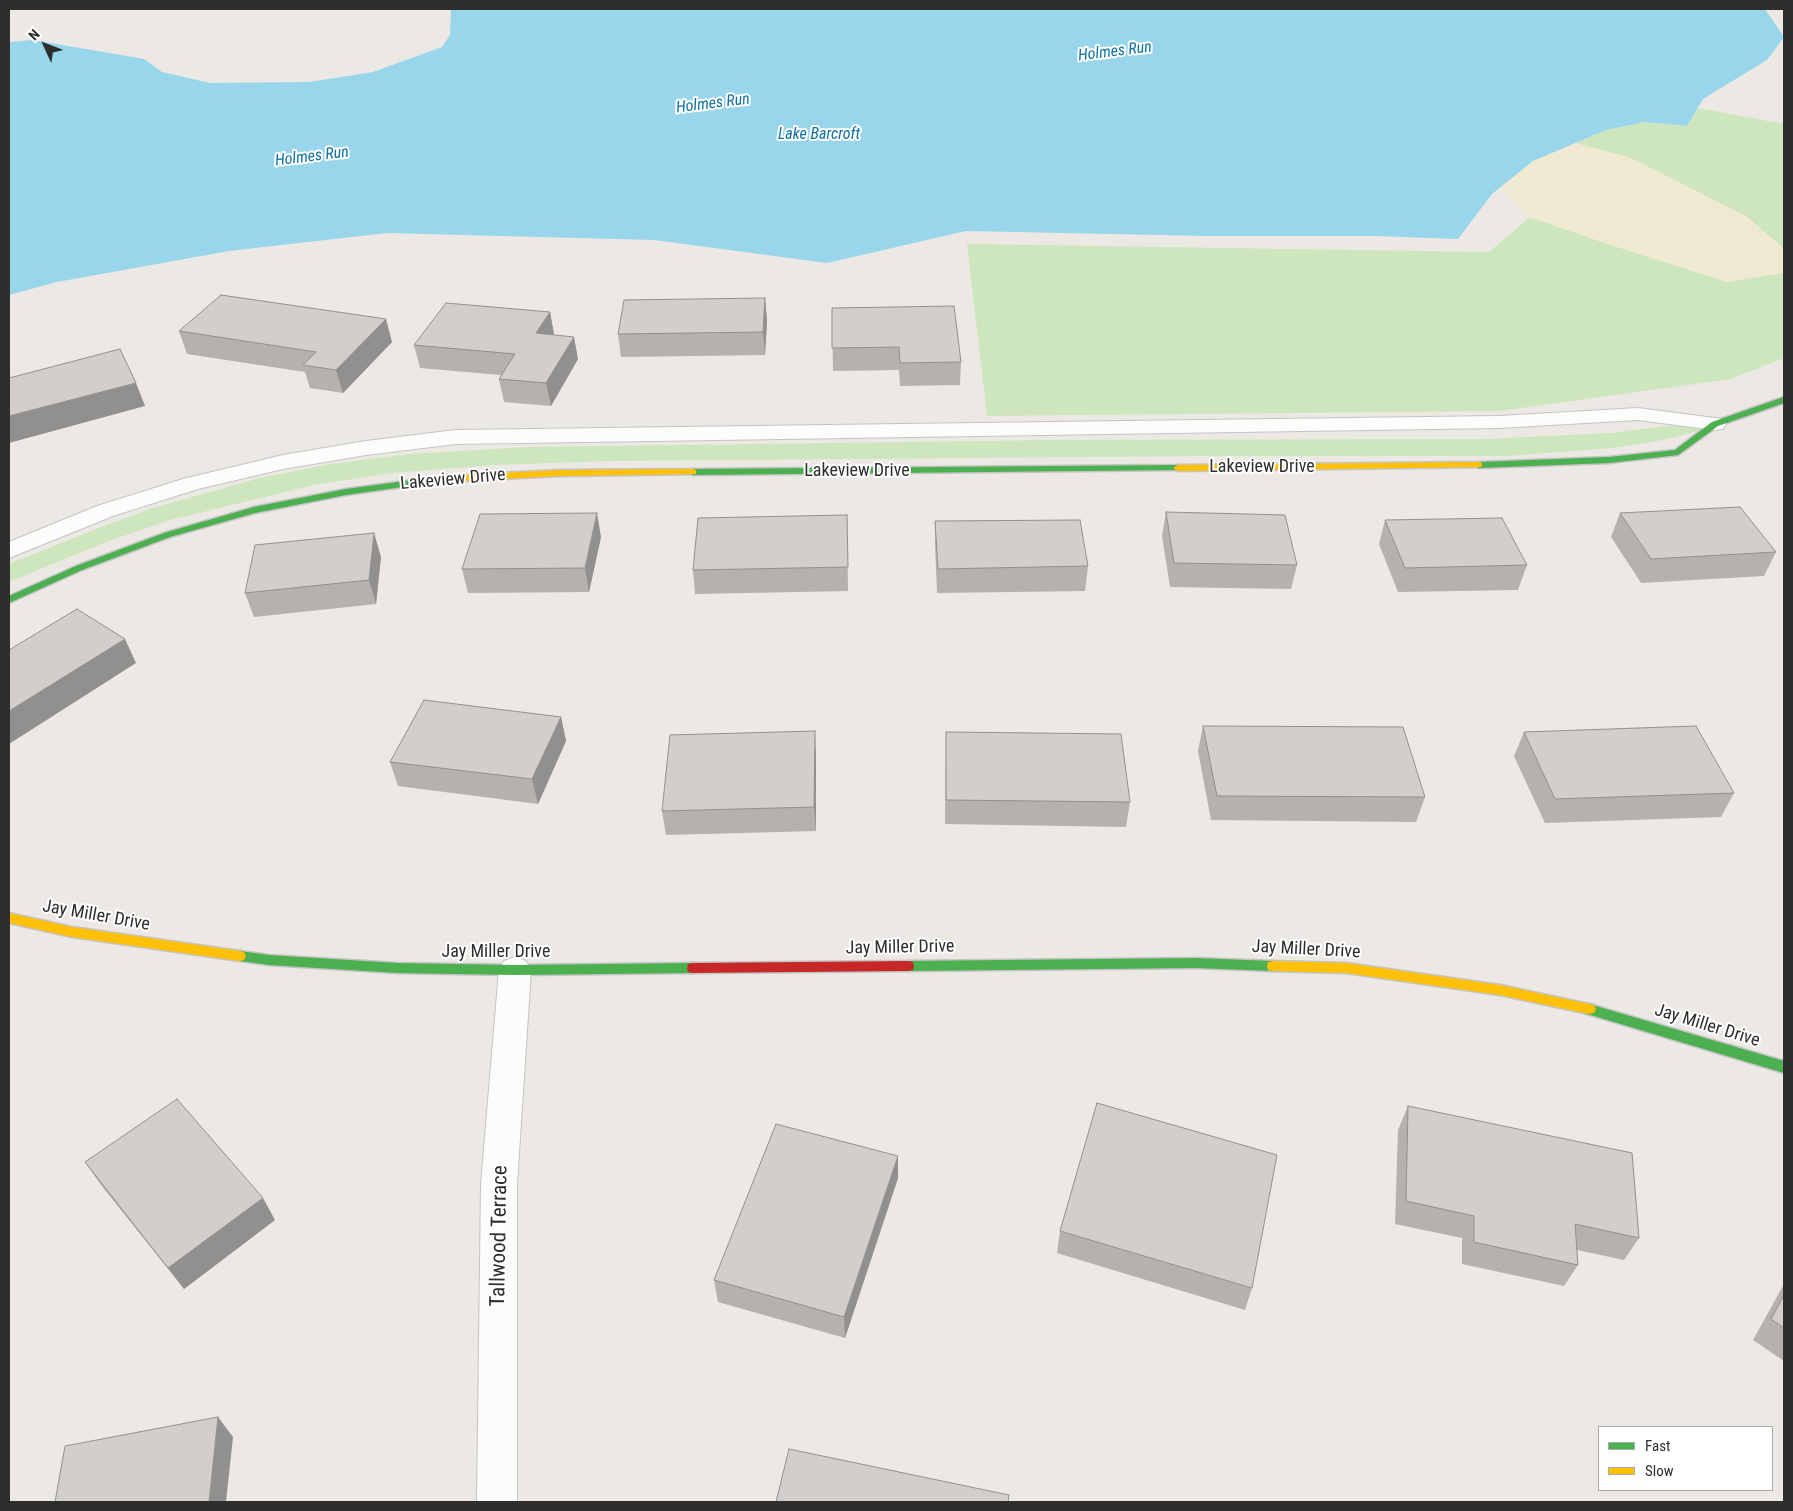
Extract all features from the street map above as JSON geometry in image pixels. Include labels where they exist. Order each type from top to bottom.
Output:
[{"type":"street","name":"Lakeview Drive","points":[[9,600],[78,568],[167,535],[254,510],[346,492],[443,479],[570,473],[1522,465],[1609,460],[1678,452],[1715,424],[1784,400]]},
{"type":"street","name":"Lakeview Drive","points":[[9,551],[105,511],[191,484],[283,462],[356,449],[456,438],[566,434],[1499,422],[1638,414],[1715,424]]},
{"type":"street","name":"Jay Miller Drive","points":[[9,918],[72,932],[269,960],[396,968],[515,970],[1195,963],[1346,968],[1500,990],[1596,1011],[1784,1067]]},
{"type":"street","name":"Tallwood Terrace","points":[[497,1502],[499,1184],[515,970]]},
{"type":"green space","points":[[1698,108],[1784,124],[1784,249],[1746,216],[1575,143],[1606,130],[1645,122],[1687,126]]},
{"type":"green space","points":[[1530,217],[1727,282],[1784,273],[1784,358],[1731,379],[1500,411],[987,416],[967,244],[1489,252]]},
{"type":"green space","points":[[1683,424],[1699,428],[1698,431],[1647,443],[1612,448],[1507,456],[1204,456],[611,461],[494,465],[391,473],[314,485],[170,520],[106,542],[9,582],[9,564],[153,508],[260,478],[330,464],[410,454],[528,447],[1053,440],[1486,439],[1610,433]]},
{"type":"sand","points":[[1575,143],[1629,157],[1746,216],[1784,249],[1784,273],[1727,282],[1530,217],[1500,187],[1533,161]]},
{"type":"water","name":"Lake Barcroft","points":[[451,9],[1765,9],[1784,37],[1767,60],[1703,99],[1687,126],[1645,122],[1606,130],[1533,161],[1492,194],[1458,239],[1375,236],[1208,236],[966,231],[827,263],[654,240],[387,233],[229,251],[57,282],[9,295],[9,42],[33,40],[144,59],[162,72],[210,83],[309,82],[373,72],[442,47],[450,35]]},
{"type":"building","points":[[221,295],[386,319],[336,370],[303,365],[316,352],[179,331]]},
{"type":"building","points":[[765,298],[763,332],[618,334],[624,300]]},
{"type":"building","points":[[446,303],[550,312],[536,333],[574,337],[546,383],[499,379],[515,354],[414,345]]},
{"type":"building","points":[[954,306],[961,362],[900,363],[899,347],[832,348],[832,308]]},
{"type":"building","points":[[120,349],[136,383],[9,416],[9,378]]},
{"type":"building","points":[[1740,507],[1776,552],[1651,559],[1620,513]]},
{"type":"building","points":[[1166,512],[1285,515],[1297,565],[1174,563]]},
{"type":"building","points":[[597,513],[585,568],[462,569],[480,514]]},
{"type":"building","points":[[847,515],[848,567],[693,570],[698,518]]},
{"type":"building","points":[[1502,518],[1527,565],[1405,568],[1385,520]]},
{"type":"building","points":[[1080,520],[1088,566],[938,569],[935,521]]},
{"type":"building","points":[[374,533],[369,580],[245,593],[255,545]]},
{"type":"building","points":[[77,609],[125,639],[9,711],[9,650]]},
{"type":"building","points":[[424,700],[561,717],[532,779],[390,762]]},
{"type":"building","points":[[1203,726],[1403,727],[1425,797],[1217,796]]},
{"type":"building","points":[[1696,726],[1734,793],[1555,799],[1524,732]]},
{"type":"building","points":[[815,731],[814,807],[662,811],[670,735]]},
{"type":"building","points":[[946,732],[1121,734],[1130,802],[946,800]]},
{"type":"building","points":[[177,1099],[263,1198],[168,1268],[85,1162]]},
{"type":"building","points":[[1097,1103],[1277,1155],[1252,1288],[1060,1231]]},
{"type":"building","points":[[1408,1106],[1632,1153],[1639,1238],[1575,1224],[1578,1265],[1474,1242],[1474,1216],[1406,1201]]},
{"type":"building","points":[[776,1124],[898,1156],[844,1317],[714,1280]]},
{"type":"building","points":[[1784,1295],[1784,1328],[1771,1319]]},
{"type":"building","points":[[218,1417],[209,1502],[55,1502],[65,1446]]},
{"type":"building","points":[[789,1449],[1009,1495],[1008,1502],[776,1502]]},
{"type":"traffic: fast","points":[[1479,465],[1609,460],[1678,452],[1715,424],[1784,400]]},
{"type":"traffic: fast","points":[[693,472],[1178,468]]},
{"type":"traffic: fast","points":[[9,600],[79,568],[167,535],[254,510],[346,492],[442,479]]},
{"type":"traffic: fast","points":[[240,956],[269,960],[397,968],[515,970],[693,968]]},
{"type":"traffic: fast","points":[[908,966],[1195,963],[1273,966]]},
{"type":"traffic: fast","points":[[1589,1009],[1784,1067]]},
{"type":"traffic: slow","points":[[1178,468],[1479,465]]},
{"type":"traffic: slow","points":[[442,479],[560,473],[693,472]]},
{"type":"traffic: slow","points":[[9,918],[72,932],[240,956]]},
{"type":"traffic: slow","points":[[1273,966],[1346,968],[1500,990],[1589,1009]]},
{"type":"traffic: jam","points":[[693,968],[908,966]]},
{"type":"water label","name":"Holmes Run","points":[[1115,52]]},
{"type":"water label","name":"Holmes Run","points":[[713,104]]},
{"type":"water label","name":"Holmes Run","points":[[312,157]]}]
